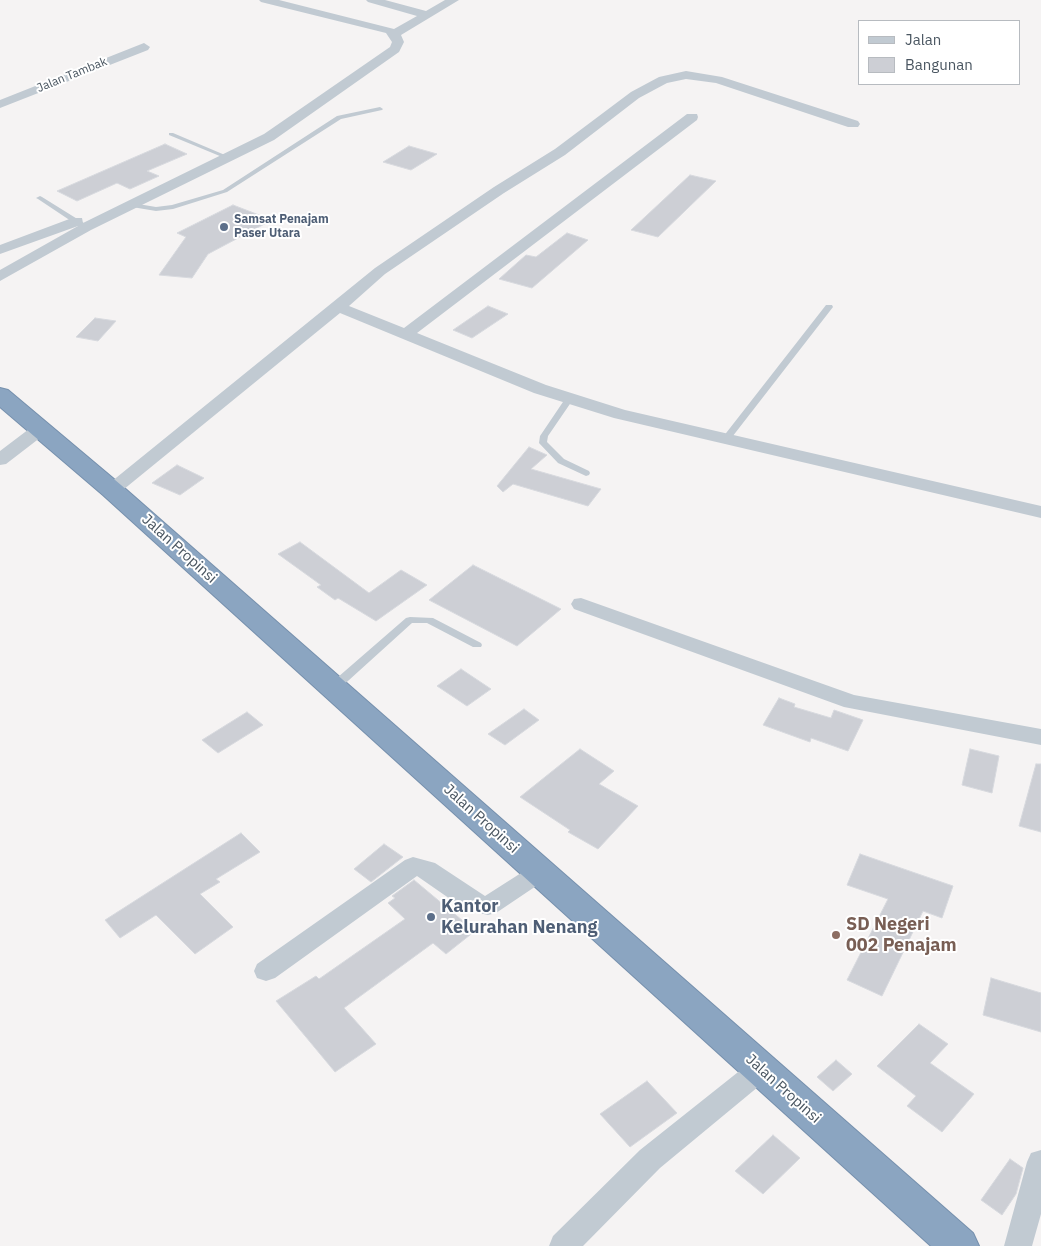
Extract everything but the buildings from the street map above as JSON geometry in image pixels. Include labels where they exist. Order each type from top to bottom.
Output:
[{"type":"highway","name":"Jalan Propinsi","points":[[0,395],[112,490],[959,1246]]},
{"type":"street","points":[[264,0],[394,34],[453,0]]},
{"type":"street","points":[[372,0],[428,14]]},
{"type":"street","points":[[0,250],[81,224],[132,205],[269,137],[395,49],[398,42],[394,34]]},
{"type":"street","name":"Jalan Tambak","points":[[0,104],[144,47]]},
{"type":"street","points":[[112,490],[380,271],[499,190],[560,152],[635,96],[663,80],[686,75],[718,80],[853,124]]},
{"type":"street","points":[[405,335],[692,117]]},
{"type":"street","points":[[0,276],[81,224]]},
{"type":"street","points":[[338,307],[405,335],[570,398],[620,414],[1041,512]]},
{"type":"street","points":[[0,460],[39,430]]},
{"type":"street","points":[[581,604],[851,702],[1041,737]]},
{"type":"street","points":[[266,971],[413,866],[427,869],[474,902],[488,906],[540,872]]},
{"type":"street","points":[[563,1246],[650,1159],[761,1069]]},
{"type":"street","points":[[1018,1246],[1041,1162]]},
{"type":"lane","points":[[132,205],[156,209],[173,207],[224,191],[339,117],[380,109]]},
{"type":"lane","points":[[171,134],[229,158]]},
{"type":"lane","points":[[40,198],[81,224]]},
{"type":"lane","points":[[726,439],[829,307]]},
{"type":"lane","points":[[570,398],[544,436],[543,443],[561,462],[586,473]]},
{"type":"lane","points":[[334,688],[410,620],[429,620],[477,645]]},
{"type":"place","name":"Samsat Penajam Paser Utara","points":[[224,227]]},
{"type":"place","name":"Kantor Kelurahan Nenang","points":[[431,917]]},
{"type":"place","name":"SD Negeri 002 Penajam","points":[[836,935]]}]
